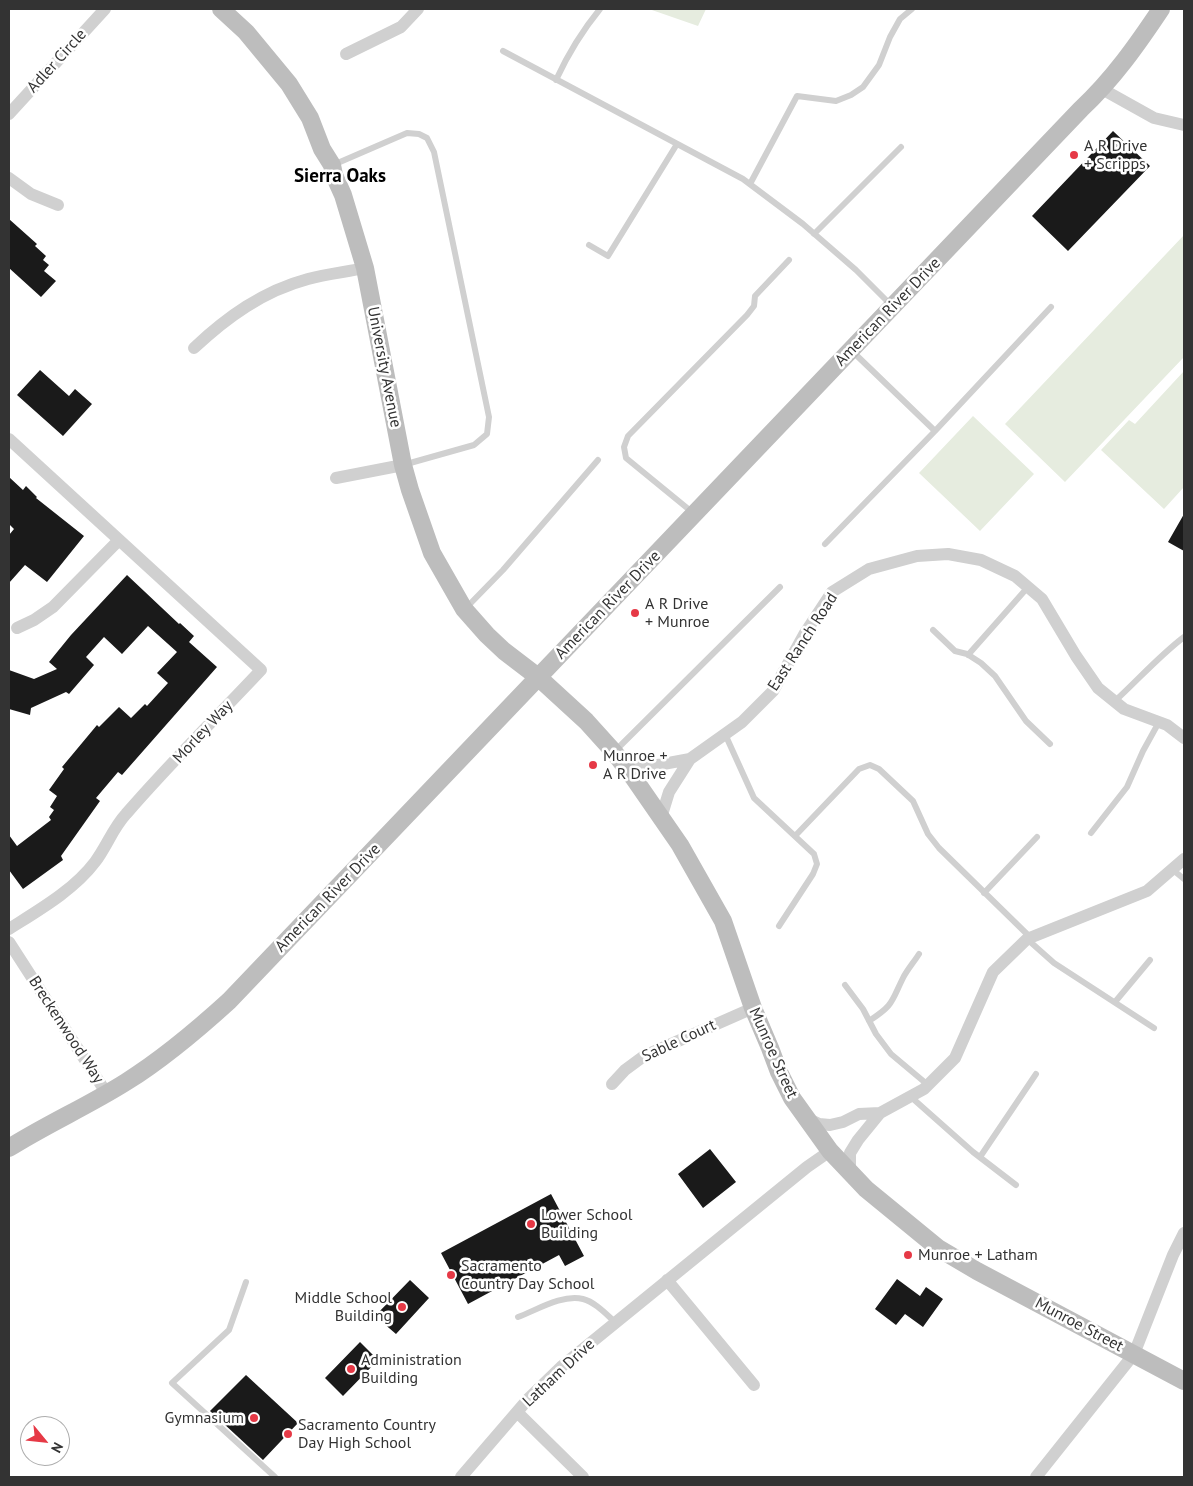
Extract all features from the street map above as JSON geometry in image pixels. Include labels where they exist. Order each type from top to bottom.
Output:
[{"type":"street","name":"Adler Circle","points":[[9,114],[105,9]]},
{"type":"street","name":"University Avenue","points":[[221,9],[246,32],[289,84],[310,118],[322,148],[332,165],[334,175],[343,194],[365,268],[403,466],[432,553],[464,609],[504,651],[538,677]]},
{"type":"street","points":[[346,54],[401,27],[418,9]]},
{"type":"street","name":"American River Drive","points":[[9,1148],[107,1094],[158,1061],[200,1028],[229,1001],[1074,116],[1102,89],[1129,56],[1161,9]]},
{"type":"street","points":[[1102,89],[1154,118],[1184,125]]},
{"type":"street","points":[[9,178],[31,194],[58,205]]},
{"type":"street","points":[[194,348],[215,328],[260,298],[309,278],[365,268]]},
{"type":"street","name":"Morley Way","points":[[9,439],[261,670],[124,815],[107,845],[87,872],[64,891],[9,929]]},
{"type":"street","points":[[336,478],[403,466]]},
{"type":"street","points":[[17,628],[34,620],[53,607],[119,540]]},
{"type":"street","name":"East Ranch Road","points":[[661,818],[670,792],[690,759],[742,722],[773,691],[805,633],[832,592],[869,569],[917,556],[948,554],[981,560],[1015,576],[1042,599],[1076,656],[1098,688],[1124,709],[1168,725],[1184,738]]},
{"type":"street","name":"Munroe Street","points":[[538,677],[586,721],[618,758],[680,845],[723,922],[752,1008],[779,1072],[792,1098],[830,1151],[866,1189],[938,1248],[977,1271],[1184,1381]]},
{"type":"street","name":"East Ranch Road","points":[[618,758],[638,767],[690,759]]},
{"type":"street","points":[[850,1172],[850,1153],[880,1113],[928,1085],[955,1058],[993,972],[1029,938],[1147,891],[1184,859]]},
{"type":"street","name":"Breckenwood Way","points":[[9,942],[107,1094]]},
{"type":"street","name":"Sable Court","points":[[612,1084],[625,1070],[644,1056],[752,1008]]},
{"type":"street","points":[[806,1118],[819,1124],[830,1125],[843,1122],[859,1114],[880,1113]]},
{"type":"street","name":"Latham Drive","points":[[461,1477],[517,1412],[560,1367],[807,1167],[830,1151]]},
{"type":"street","points":[[1036,1477],[1134,1354],[1173,1255],[1184,1233]]},
{"type":"street","points":[[667,1280],[754,1385]]},
{"type":"street","points":[[517,1412],[583,1477]]},
{"type":"lane","points":[[556,80],[568,54],[600,9]]},
{"type":"lane","points":[[750,184],[797,96],[836,102],[863,87],[879,65],[890,36],[900,19],[912,9]]},
{"type":"lane","points":[[503,51],[750,184],[814,234],[893,306]]},
{"type":"lane","points":[[332,165],[407,134],[419,134],[428,138],[434,152],[489,417],[489,426],[487,434],[474,445],[403,466]]},
{"type":"lane","points":[[589,245],[608,256],[677,144]]},
{"type":"lane","points":[[814,234],[901,147]]},
{"type":"lane","points":[[695,514],[626,458],[624,447],[628,436],[747,315],[754,306],[755,296],[789,260]]},
{"type":"lane","points":[[825,544],[1051,307]]},
{"type":"lane","points":[[851,350],[934,431]]},
{"type":"lane","points":[[464,609],[503,570],[598,460]]},
{"type":"lane","points":[[618,758],[780,587]]},
{"type":"lane","points":[[968,655],[1028,587]]},
{"type":"lane","points":[[932,630],[955,651],[968,655],[981,663],[994,676],[1026,721],[1050,744]]},
{"type":"lane","points":[[1115,701],[1184,637]]},
{"type":"lane","points":[[1091,833],[1127,787],[1143,750],[1159,722]]},
{"type":"lane","points":[[725,734],[754,798],[814,854],[818,864],[814,874],[779,926]]},
{"type":"lane","points":[[795,836],[859,769],[870,765],[879,769],[913,801],[924,827],[939,848],[1054,963],[1154,1028]]},
{"type":"lane","points":[[984,893],[1037,837]]},
{"type":"lane","points":[[1173,870],[1184,878]]},
{"type":"lane","points":[[869,1020],[884,1012],[894,1000],[903,977],[919,954]]},
{"type":"lane","points":[[1115,1002],[1150,960]]},
{"type":"lane","points":[[845,985],[863,1009],[876,1034],[891,1054],[928,1085]]},
{"type":"lane","points":[[980,1157],[1036,1074]]},
{"type":"lane","points":[[911,1096],[980,1157],[1016,1185]]},
{"type":"lane","points":[[246,1282],[229,1330],[172,1382],[275,1477]]},
{"type":"lane","points":[[518,1317],[564,1299],[584,1299],[615,1322]]},
{"type":"shaded area","points":[[649,9],[706,9],[698,26]]},
{"type":"shaded area","points":[[1184,235],[1184,357],[1065,482],[1005,424]]},
{"type":"shaded area","points":[[1184,371],[1184,487],[1164,509],[1101,450],[1129,420],[1135,424]]},
{"type":"shaded area","points":[[973,416],[1034,474],[980,531],[919,473]]},
{"type":"building","points":[[1113,131],[1150,166],[1068,251],[1032,216]]},
{"type":"building","points":[[9,219],[37,244],[35,246],[46,256],[43,260],[49,265],[44,271],[56,281],[41,297],[9,268]]},
{"type":"building","points":[[40,370],[69,396],[75,389],[92,404],[63,436],[17,395]]},
{"type":"building","points":[[9,477],[23,490],[26,486],[36,498],[84,536],[47,582],[25,565],[9,583],[9,535],[14,529],[9,524]]},
{"type":"building","points":[[1184,514],[1184,551],[1168,542]]},
{"type":"building","points":[[127,575],[194,636],[189,642],[217,667],[122,775],[118,772],[96,798],[100,801],[61,856],[63,860],[23,889],[9,870],[9,835],[17,846],[51,820],[49,817],[54,810],[50,807],[57,796],[49,790],[64,769],[62,767],[97,725],[99,727],[119,707],[131,718],[145,704],[147,706],[168,683],[157,673],[177,652],[148,626],[122,654],[104,637],[86,657],[94,665],[69,694],[66,692],[31,708],[30,715],[9,709],[9,670],[34,679],[57,669],[49,662],[71,635]]},
{"type":"building","points":[[710,1149],[736,1182],[703,1208],[678,1174]]},
{"type":"building","name":"Lower School Building","points":[[551,1194],[584,1256],[565,1266],[559,1255],[468,1304],[441,1253]]},
{"type":"building","points":[[897,1279],[920,1296],[926,1287],[943,1299],[923,1327],[905,1314],[896,1325],[875,1309]]},
{"type":"building","name":"Middle School Building","points":[[410,1280],[429,1298],[396,1334],[375,1316]]},
{"type":"building","name":"Administration Building","points":[[360,1342],[378,1360],[343,1396],[325,1378]]},
{"type":"building","name":"Gymnasium","points":[[246,1375],[298,1423],[263,1460],[210,1411]]},
{"type":"place","name":"A R Drive + Scripps","points":[[1074,155]]},
{"type":"place","name":"A R Drive + Munroe","points":[[635,613]]},
{"type":"place","name":"Munroe + A R Drive","points":[[593,765]]},
{"type":"place","name":"Lower School Building","points":[[531,1224]]},
{"type":"place","name":"Munroe + Latham","points":[[908,1255]]},
{"type":"place","name":"Sacramento Country Day School","points":[[451,1275]]},
{"type":"place","name":"Middle School Building","points":[[402,1307]]},
{"type":"place","name":"Administration Building","points":[[351,1369]]},
{"type":"place","name":"Gymnasium","points":[[254,1418]]},
{"type":"place","name":"Sacramento Country Day High School","points":[[288,1434]]},
{"type":"district","name":"Sierra Oaks","points":[[340,177]]}]
